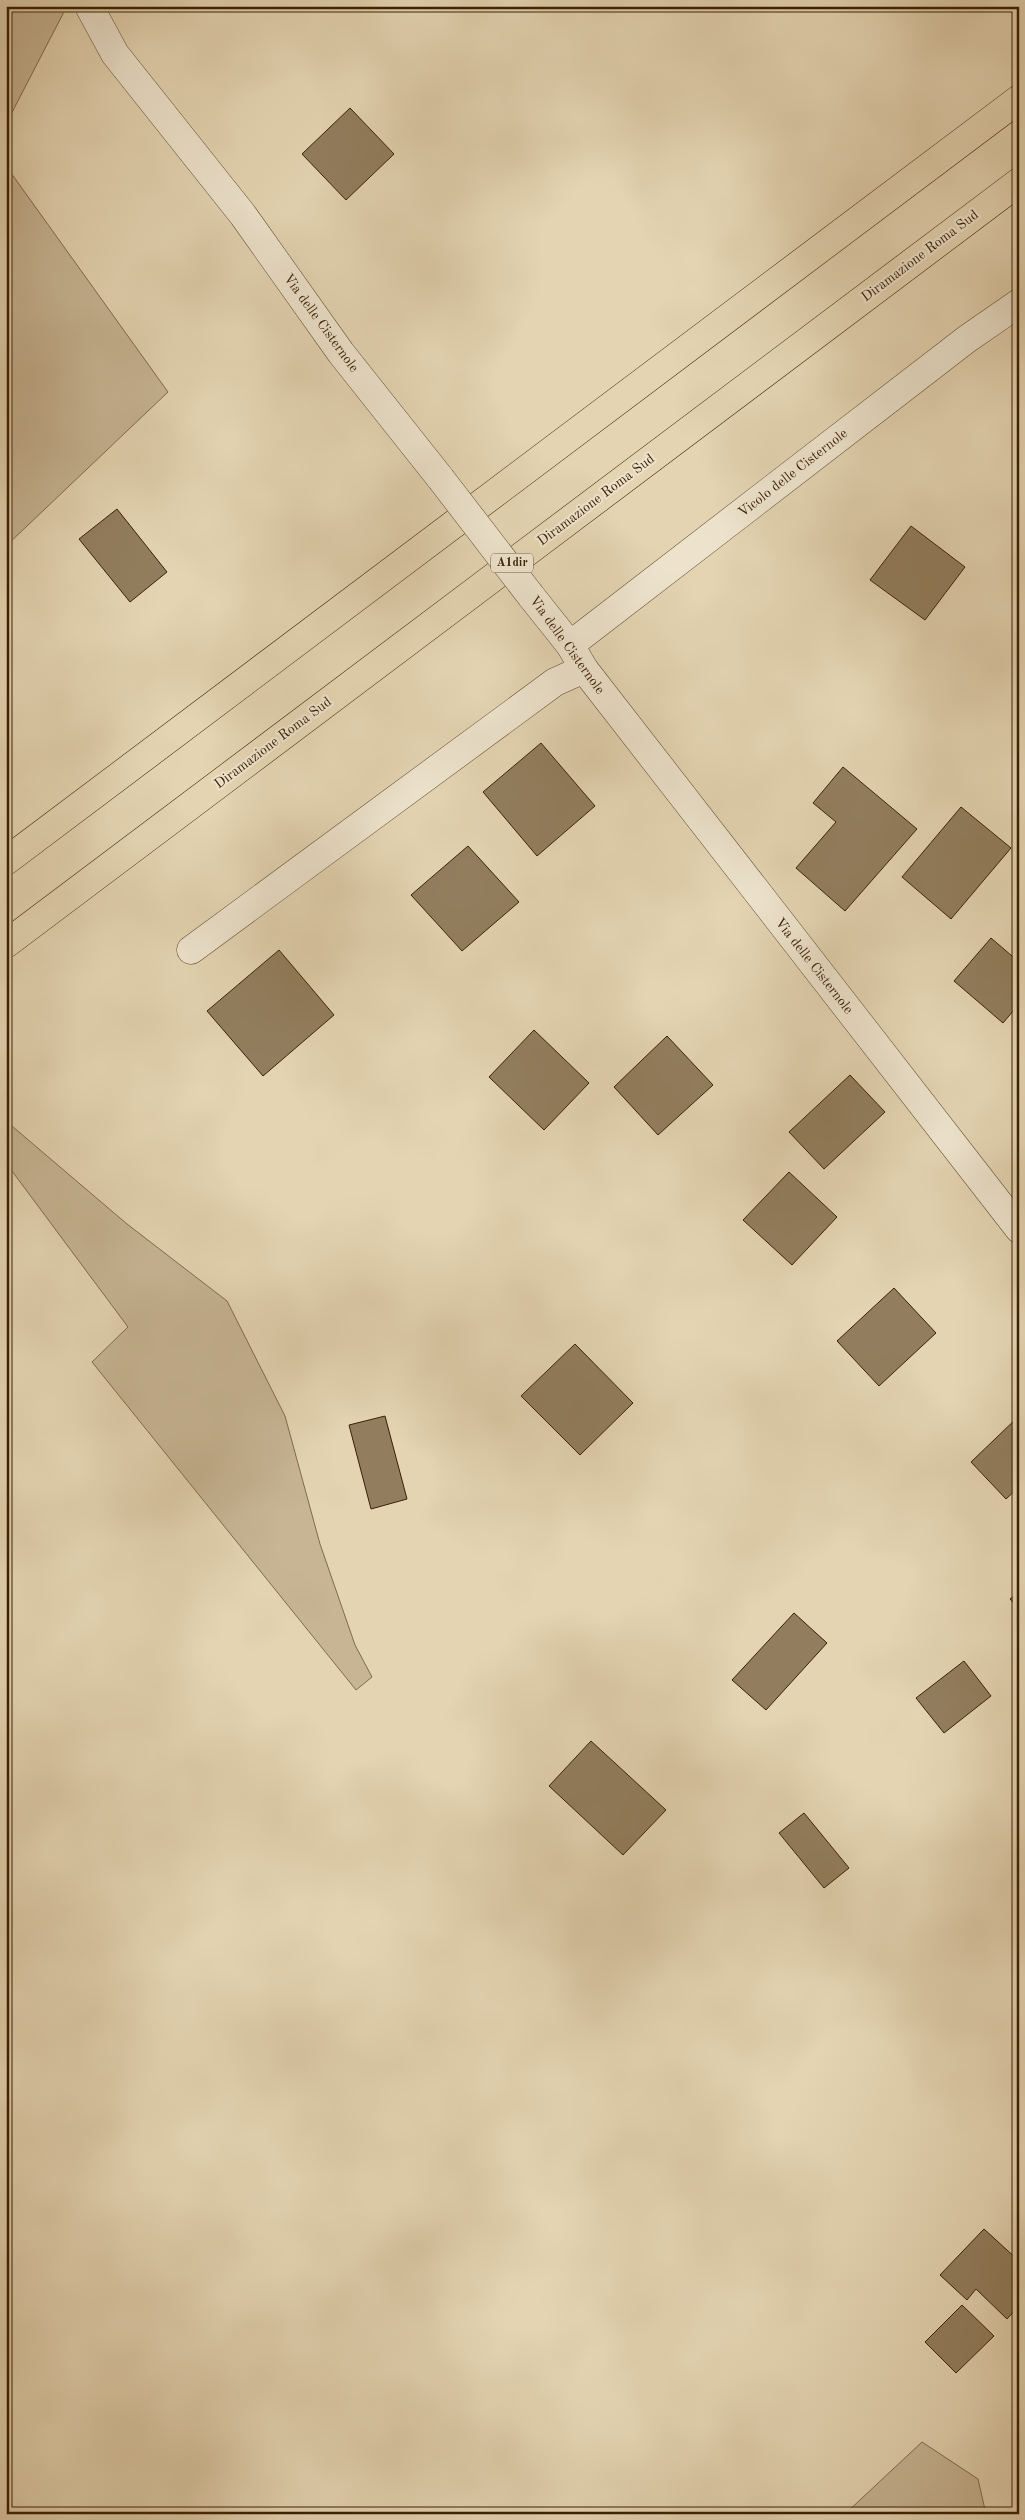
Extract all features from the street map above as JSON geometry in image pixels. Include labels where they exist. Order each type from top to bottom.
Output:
[{"type":"highway","points":[[6,861],[1019,100]]},
{"type":"highway","name":"Diramazione Roma Sud","points":[[6,944],[1019,182]]},
{"type":"street","name":"Via delle Cisternole","points":[[89,6],[115,54],[243,215],[341,353],[570,645],[584,669],[1019,1229]]},
{"type":"street","name":"Vicolo delle Cisternole","points":[[570,645],[967,339],[1019,303]]},
{"type":"street","points":[[191,950],[555,682],[584,669]]},
{"type":"shaded area","points":[[6,6],[67,6],[6,124]]},
{"type":"shaded area","points":[[6,166],[168,392],[6,546]]},
{"type":"shaded area","points":[[6,1121],[127,1224],[227,1301],[285,1416],[320,1544],[355,1645],[372,1677],[356,1690],[92,1362],[128,1327],[6,1163]]},
{"type":"shaded area","points":[[922,2442],[978,2479],[986,2514],[845,2514]]},
{"type":"building","points":[[350,108],[394,154],[346,200],[302,154]]},
{"type":"building","points":[[117,509],[167,572],[130,602],[79,539]]},
{"type":"building","points":[[911,526],[965,567],[925,620],[870,580]]},
{"type":"building","points":[[541,743],[595,806],[537,856],[483,792]]},
{"type":"building","points":[[843,767],[917,829],[845,911],[796,868],[836,822],[813,803]]},
{"type":"building","points":[[961,807],[1011,848],[951,919],[902,877]]},
{"type":"building","points":[[468,846],[519,902],[462,951],[411,895]]},
{"type":"building","points":[[991,938],[1019,962],[1019,1004],[1003,1023],[954,981]]},
{"type":"building","points":[[279,950],[334,1015],[263,1076],[207,1011]]},
{"type":"building","points":[[534,1030],[589,1083],[544,1130],[489,1077]]},
{"type":"building","points":[[667,1036],[713,1085],[658,1135],[614,1087]]},
{"type":"building","points":[[850,1075],[885,1112],[824,1169],[789,1132]]},
{"type":"building","points":[[789,1172],[837,1217],[792,1265],[743,1220]]},
{"type":"building","points":[[894,1288],[936,1333],[879,1386],[837,1341]]},
{"type":"building","points":[[575,1344],[633,1403],[580,1455],[521,1396]]},
{"type":"building","points":[[385,1416],[407,1499],[371,1509],[349,1425]]},
{"type":"building","points":[[1019,1416],[1019,1487],[1006,1499],[971,1462]]},
{"type":"building","points":[[1019,1592],[1019,1609],[1010,1599]]},
{"type":"building","points":[[794,1613],[827,1643],[766,1710],[732,1680]]},
{"type":"building","points":[[964,1661],[991,1696],[944,1733],[916,1698]]},
{"type":"building","points":[[591,1741],[666,1810],[623,1855],[549,1786]]},
{"type":"building","points":[[804,1813],[849,1868],[824,1888],[779,1833]]},
{"type":"building","points":[[984,2229],[1019,2261],[1019,2306],[1007,2319],[976,2289],[967,2300],[940,2275]]},
{"type":"building","points":[[962,2305],[994,2336],[956,2373],[925,2342]]}]
